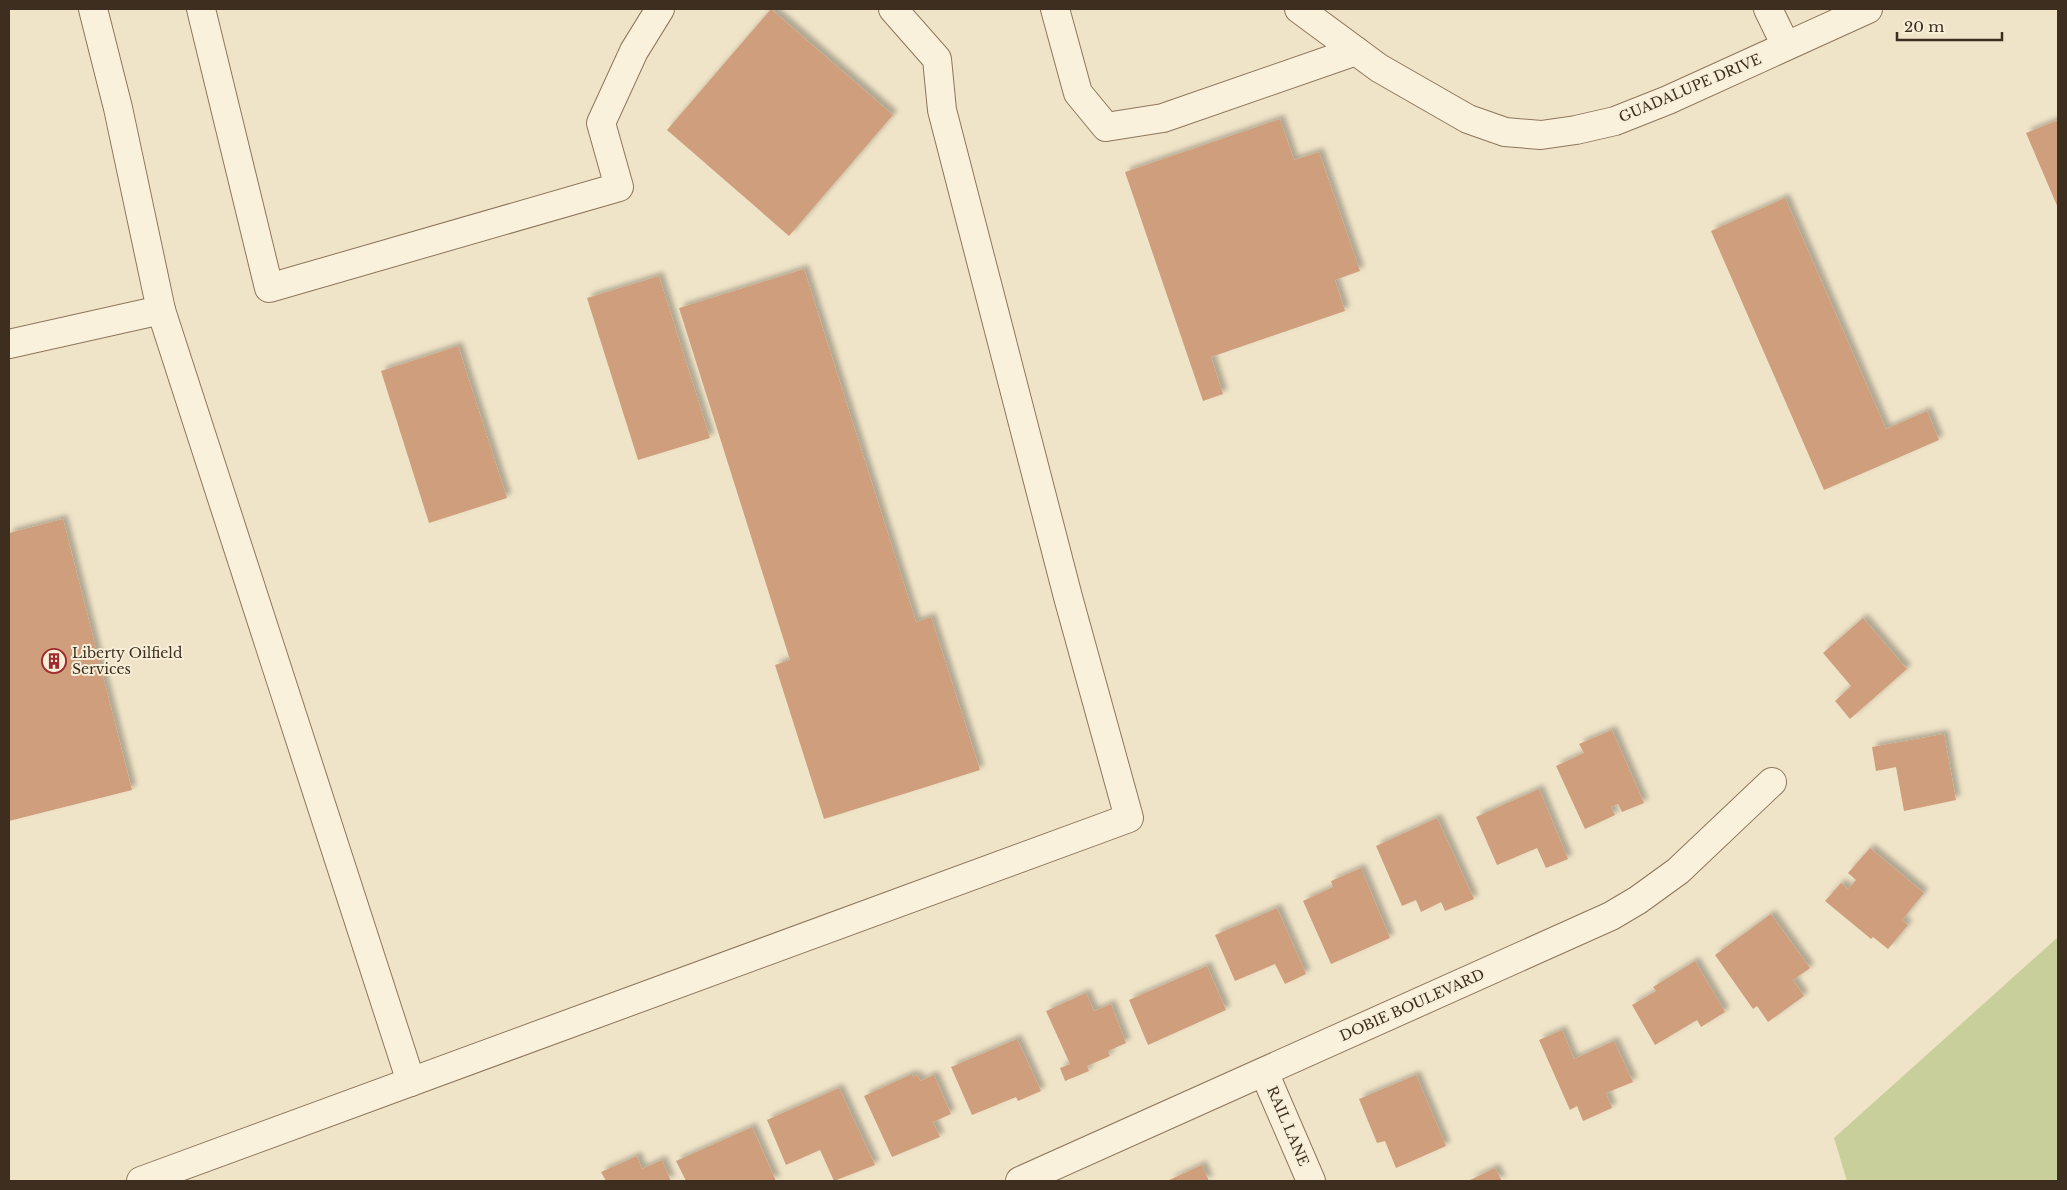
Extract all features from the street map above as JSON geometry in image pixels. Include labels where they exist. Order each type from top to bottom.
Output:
[{"type":"street","points":[[92,9],[118,108],[161,310],[411,1082]]},
{"type":"street","points":[[201,9],[269,288],[619,187],[601,123],[634,51],[660,9]]},
{"type":"street","points":[[141,1181],[1130,818],[1068,597],[942,110],[937,59],[893,9]]},
{"type":"street","points":[[1055,9],[1078,92],[1106,126],[1163,118],[1356,51]]},
{"type":"street","name":"GUADALUPE DRIVE","points":[[1299,9],[1380,68],[1468,119],[1505,132],[1541,135],[1576,130],[1615,121],[1668,100],[1868,9]]},
{"type":"street","points":[[1768,9],[1786,46]]},
{"type":"street","points":[[9,344],[161,310]]},
{"type":"street","name":"DOBIE BOULEVARD","points":[[1020,1181],[1611,916],[1638,900],[1678,871],[1772,782]]},
{"type":"street","name":"RAIL LANE","points":[[1264,1072],[1311,1181]]},
{"type":"green space","points":[[2058,937],[2058,1181],[1847,1181],[1834,1138]]},
{"type":"building","points":[[771,9],[893,115],[789,236],[667,130]]},
{"type":"building","points":[[1280,119],[1294,160],[1319,152],[1360,271],[1335,280],[1345,311],[1211,357],[1223,394],[1203,401],[1125,172]]},
{"type":"building","points":[[2058,120],[2058,208],[2026,133]]},
{"type":"building","points":[[1785,198],[1886,429],[1927,411],[1939,440],[1824,490],[1711,231]]},
{"type":"building","points":[[804,269],[916,622],[931,617],[980,770],[824,819],[775,665],[790,660],[679,308]]},
{"type":"building","points":[[659,276],[710,438],[638,460],[587,298]]},
{"type":"building","points":[[458,346],[507,498],[429,523],[381,371]]},
{"type":"building","name":"Liberty Oilfield Services","points":[[63,519],[132,790],[9,821],[9,533]]},
{"type":"building","points":[[1863,618],[1907,669],[1850,719],[1835,701],[1851,686],[1823,653]]},
{"type":"building","points":[[1612,730],[1644,803],[1622,812],[1618,804],[1611,807],[1615,815],[1585,829],[1556,766],[1584,753],[1579,744]]},
{"type":"building","points":[[1944,734],[1956,800],[1904,811],[1896,767],[1876,771],[1872,747]]},
{"type":"building","points":[[1539,789],[1568,859],[1546,868],[1537,848],[1497,865],[1476,817]]},
{"type":"building","points":[[1437,818],[1474,899],[1445,911],[1441,902],[1421,912],[1416,900],[1402,906],[1376,846]]},
{"type":"building","points":[[1870,848],[1924,893],[1902,920],[1908,925],[1888,949],[1873,937],[1871,939],[1825,901],[1841,883],[1848,889],[1856,880],[1848,873]]},
{"type":"building","points":[[1361,868],[1390,938],[1331,964],[1303,901],[1333,887],[1331,881]]},
{"type":"building","points":[[1277,908],[1306,974],[1285,984],[1275,964],[1235,981],[1215,935]]},
{"type":"building","points":[[1771,914],[1810,968],[1793,980],[1804,996],[1768,1022],[1757,1006],[1753,1009],[1715,955]]},
{"type":"building","points":[[1695,961],[1725,1012],[1701,1027],[1697,1020],[1655,1045],[1632,1005],[1656,991],[1653,987]]},
{"type":"building","points":[[1207,966],[1226,1010],[1148,1045],[1129,1000]]},
{"type":"building","points":[[1086,993],[1094,1011],[1111,1004],[1126,1043],[1108,1051],[1110,1056],[1087,1066],[1089,1071],[1065,1081],[1060,1068],[1070,1064],[1046,1011]]},
{"type":"building","points":[[1562,1030],[1574,1059],[1614,1041],[1633,1082],[1606,1093],[1612,1108],[1583,1121],[1577,1106],[1570,1110],[1539,1040]]},
{"type":"building","points":[[1017,1039],[1041,1091],[1018,1101],[1016,1097],[972,1115],[951,1067]]},
{"type":"building","points":[[912,1074],[913,1077],[918,1075],[920,1081],[934,1075],[951,1114],[933,1122],[940,1137],[892,1157],[864,1096]]},
{"type":"building","points":[[1416,1075],[1446,1146],[1396,1168],[1385,1141],[1377,1143],[1359,1099]]},
{"type":"building","points":[[839,1088],[875,1165],[834,1181],[820,1150],[786,1165],[767,1120]]},
{"type":"building","points":[[752,1127],[776,1181],[686,1181],[676,1161]]},
{"type":"building","points":[[637,1156],[642,1169],[662,1160],[671,1181],[606,1181],[601,1172]]},
{"type":"building","points":[[1202,1165],[1209,1181],[1167,1181]]},
{"type":"building","points":[[1495,1168],[1502,1181],[1468,1181]]},
{"type":"place","name":"Liberty Oilfield Services","points":[[54,661]]}]
